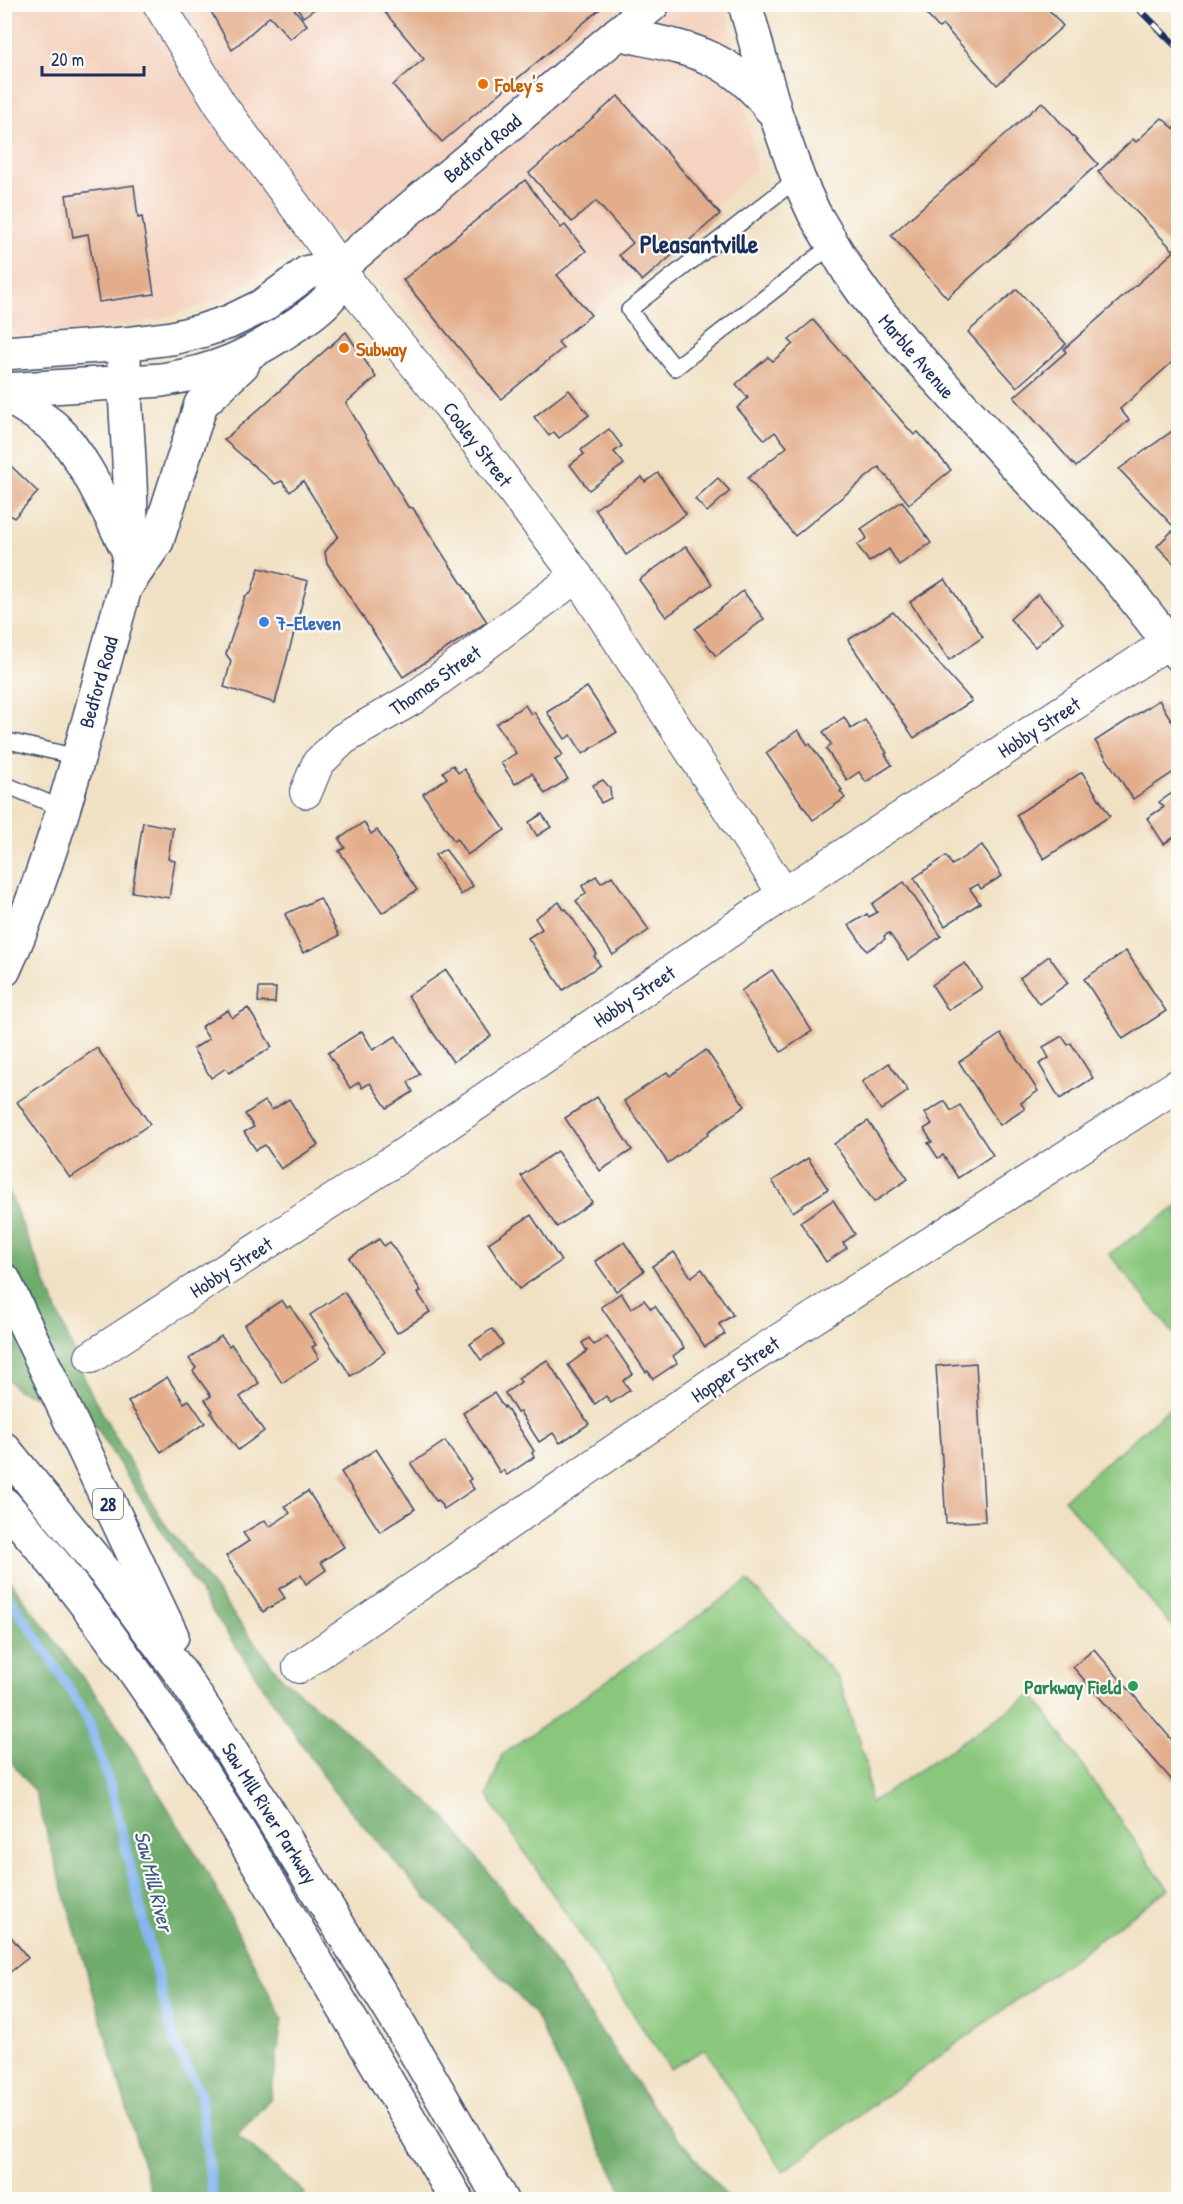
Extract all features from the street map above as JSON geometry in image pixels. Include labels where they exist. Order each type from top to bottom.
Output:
[{"type":"main road","name":"Bedford Road","points":[[339,268],[653,4]]},
{"type":"main road","name":"Marble Avenue","points":[[745,4],[776,115],[798,178],[832,245],[866,296],[895,333],[1120,580],[1175,644]]},
{"type":"main road","points":[[618,33],[713,58],[747,81],[776,115]]},
{"type":"main road","points":[[4,353],[172,338],[229,322],[262,306],[308,272],[339,268],[335,290],[312,314],[265,346],[228,376],[201,404],[156,541],[124,588]]},
{"type":"main road","name":"Bedford Road","points":[[4,970],[17,943],[63,808],[124,588],[130,555],[130,477],[123,384],[124,344]]},
{"type":"main road","points":[[4,392],[123,384],[187,376],[243,358],[265,346]]},
{"type":"main road","points":[[4,392],[46,421],[66,441],[84,467],[130,555]]},
{"type":"main road","name":"28","points":[[4,1280],[94,1475],[216,1727]]},
{"type":"main road","name":"Saw Mill River Parkway","points":[[4,1449],[106,1573],[182,1675],[398,2022],[501,2199]]},
{"type":"main road","name":"Saw Mill River Parkway","points":[[4,1504],[47,1555],[98,1622],[187,1749],[259,1865],[457,2199]]},
{"type":"street","name":"Cooley Street","points":[[159,4],[220,104],[316,234],[362,301],[451,408],[577,576],[784,894]]},
{"type":"street","name":"Thomas Street","points":[[306,792],[318,764],[343,739],[414,698],[577,576]]},
{"type":"street","name":"Hobby Street","points":[[91,1357],[392,1162],[784,894],[1175,644]]},
{"type":"street","name":"Hopper Street","points":[[299,1667],[732,1370],[1179,1085]]},
{"type":"lane","points":[[798,178],[630,310],[675,368],[832,245]]},
{"type":"lane","points":[[4,740],[77,757]]},
{"type":"lane","points":[[4,784],[63,808]]},
{"type":"shaded area","points":[[4,5],[726,5],[757,170],[487,403],[394,288],[386,292],[381,288],[338,230],[216,301],[159,319],[65,334],[5,337]]},
{"type":"green space","points":[[4,1180],[88,1387],[162,1520],[281,1677],[445,1817],[520,1913],[650,2103],[727,2197],[733,2199],[626,2199],[534,2013],[415,1885],[332,1789],[210,1608],[90,1417],[17,1390],[5,1376]]},
{"type":"green space","points":[[1178,1206],[1178,1339],[1109,1254]]},
{"type":"green space","points":[[1178,1401],[1178,1633],[1064,1499]]},
{"type":"green space","points":[[4,1573],[110,1714],[209,1875],[282,2019],[271,2098],[237,2135],[305,2193],[302,2199],[153,2199],[35,1792],[5,1754]]},
{"type":"green space","points":[[748,1581],[839,1679],[866,1764],[870,1803],[1033,1694],[1168,1889],[783,2171],[705,2049],[670,2069],[487,1796],[502,1755]]},
{"type":"building","points":[[207,4],[290,4],[307,25],[290,39],[270,16],[232,50]]},
{"type":"building","points":[[295,4],[322,4],[303,17]]},
{"type":"building","points":[[378,4],[606,4],[442,142],[393,85],[424,59]]},
{"type":"building","points":[[930,4],[1044,4],[1063,26],[997,85],[943,25],[939,28],[926,14],[924,11]]},
{"type":"building","points":[[618,96],[720,214],[642,281],[619,255],[633,243],[596,201],[572,222],[529,173]]},
{"type":"building","points":[[1042,102],[1098,164],[947,298],[891,235]]},
{"type":"building","points":[[1162,118],[1178,132],[1178,246],[1173,250],[1098,172],[1133,139],[1136,142]]},
{"type":"building","points":[[525,180],[561,228],[565,225],[586,251],[557,275],[591,315],[558,342],[563,348],[501,399],[403,280]]},
{"type":"building","points":[[134,185],[138,218],[142,217],[154,294],[99,302],[88,234],[73,237],[66,195]]},
{"type":"building","points":[[1178,248],[1178,357],[1120,409],[1129,420],[1076,467],[1014,397],[1066,352],[1064,349]]},
{"type":"building","points":[[1017,289],[1066,344],[1017,387],[968,332]]},
{"type":"building","points":[[813,320],[914,435],[918,432],[951,470],[909,504],[879,467],[795,536],[748,478],[787,447],[775,432],[765,440],[737,408],[748,398],[736,384],[768,357],[773,361],[793,344],[789,340]]},
{"type":"building","points":[[346,332],[376,377],[346,403],[408,507],[413,508],[487,622],[403,677],[327,563],[325,552],[338,536],[303,481],[290,492],[282,481],[275,484],[224,440]]},
{"type":"building","points":[[569,390],[589,415],[559,438],[554,432],[549,436],[534,417]]},
{"type":"building","points":[[1178,427],[1178,521],[1172,525],[1119,469]]},
{"type":"building","points":[[609,429],[622,446],[614,452],[624,464],[589,490],[570,465],[584,454],[581,450]]},
{"type":"building","points":[[11,466],[38,492],[14,518],[4,509],[4,473]]},
{"type":"building","points":[[658,473],[686,514],[626,555],[595,509],[642,477],[645,482]]},
{"type":"building","points":[[718,478],[730,491],[707,512],[695,499]]},
{"type":"building","points":[[902,501],[931,543],[899,565],[889,549],[869,562],[857,545],[867,538],[861,529]]},
{"type":"building","points":[[1172,531],[1178,537],[1178,568],[1157,546]]},
{"type":"building","points":[[686,546],[712,584],[666,617],[639,580]]},
{"type":"building","points":[[259,568],[308,581],[275,703],[224,687],[231,661],[226,654],[245,596],[251,593]]},
{"type":"building","points":[[945,579],[983,637],[949,660],[910,602]]},
{"type":"building","points":[[743,591],[764,619],[716,656],[695,629]]},
{"type":"building","points":[[1038,594],[1063,622],[1035,647],[1010,619]]},
{"type":"building","points":[[893,612],[972,701],[914,738],[848,640]]},
{"type":"building","points":[[587,687],[617,732],[583,754],[571,735],[565,739],[547,712]]},
{"type":"building","points":[[1159,700],[1178,731],[1178,769],[1133,799],[1095,741]]},
{"type":"building","points":[[525,705],[531,714],[534,712],[563,755],[555,760],[568,779],[545,794],[532,773],[515,784],[501,763],[516,753],[496,724]]},
{"type":"building","points":[[844,717],[851,729],[865,720],[887,753],[885,754],[892,765],[866,782],[859,772],[847,780],[826,749],[831,744],[823,732]]},
{"type":"building","points":[[798,730],[842,790],[840,791],[845,798],[813,820],[766,753]]},
{"type":"building","points":[[453,765],[458,773],[464,769],[505,830],[467,855],[457,839],[454,841],[423,794],[447,778],[443,772]]},
{"type":"building","points":[[1082,772],[1110,816],[1044,859],[1016,815]]},
{"type":"building","points":[[603,780],[610,788],[611,798],[601,803],[593,785]]},
{"type":"building","points":[[1178,789],[1178,834],[1164,844],[1147,818],[1164,807],[1159,802]]},
{"type":"building","points":[[542,814],[551,827],[537,836],[529,822]]},
{"type":"building","points":[[143,822],[173,828],[168,859],[175,861],[169,898],[132,892]]},
{"type":"building","points":[[364,822],[371,834],[377,830],[417,890],[382,913],[339,851],[345,848],[339,839]]},
{"type":"building","points":[[982,845],[1002,876],[981,889],[978,884],[970,889],[980,903],[945,926],[914,878],[946,856],[952,865]]},
{"type":"building","points":[[445,849],[473,886],[461,895],[435,855]]},
{"type":"building","points":[[596,876],[601,883],[612,876],[649,930],[613,955],[576,901],[586,893],[582,886]]},
{"type":"building","points":[[904,882],[941,936],[908,960],[889,933],[884,936],[885,939],[867,951],[849,925],[867,914],[869,917],[877,912],[872,904]]},
{"type":"building","points":[[320,898],[339,936],[303,953],[285,914]]},
{"type":"building","points":[[559,902],[597,954],[594,956],[600,965],[563,990],[528,938],[542,929],[535,918]]},
{"type":"building","points":[[1126,951],[1166,1011],[1123,1039],[1084,979]]},
{"type":"building","points":[[1049,956],[1068,983],[1039,1004],[1020,978]]},
{"type":"building","points":[[965,963],[982,988],[948,1010],[932,985]]},
{"type":"building","points":[[446,970],[491,1036],[453,1062],[408,996]]},
{"type":"building","points":[[772,970],[812,1031],[781,1052],[741,991]]},
{"type":"building","points":[[259,988],[276,988],[275,1003],[258,1002]]},
{"type":"building","points":[[248,1008],[272,1047],[229,1073],[226,1068],[211,1078],[193,1049],[209,1039],[201,1027],[228,1010],[232,1018]]},
{"type":"building","points":[[362,1031],[373,1050],[396,1036],[420,1074],[408,1082],[413,1092],[387,1108],[370,1083],[362,1088],[359,1082],[350,1088],[328,1053]]},
{"type":"building","points":[[1001,1034],[1038,1091],[1021,1103],[1025,1109],[1000,1125],[959,1062]]},
{"type":"building","points":[[1062,1036],[1068,1045],[1071,1043],[1093,1078],[1060,1099],[1039,1064],[1049,1058],[1043,1047]]},
{"type":"building","points":[[97,1048],[150,1124],[70,1178],[17,1102]]},
{"type":"building","points":[[706,1050],[745,1106],[668,1163],[624,1101],[667,1072],[670,1076]]},
{"type":"building","points":[[889,1063],[908,1091],[881,1110],[862,1082]]},
{"type":"building","points":[[597,1097],[632,1150],[600,1171],[565,1118]]},
{"type":"building","points":[[289,1099],[318,1145],[281,1169],[265,1145],[256,1150],[244,1132],[254,1127],[245,1114],[265,1101],[272,1110]]},
{"type":"building","points":[[945,1101],[951,1111],[960,1105],[993,1155],[958,1178],[943,1155],[938,1158],[928,1143],[932,1142],[924,1129],[932,1124],[925,1113]]},
{"type":"building","points":[[868,1121],[908,1179],[874,1202],[834,1144]]},
{"type":"building","points":[[557,1151],[592,1202],[557,1227],[521,1176]]},
{"type":"building","points":[[808,1158],[828,1189],[793,1212],[772,1181]]},
{"type":"building","points":[[833,1200],[855,1234],[843,1243],[847,1248],[826,1262],[800,1222]]},
{"type":"building","points":[[531,1215],[561,1261],[519,1289],[488,1243]]},
{"type":"building","points":[[379,1239],[384,1246],[390,1242],[421,1291],[418,1293],[430,1312],[397,1333],[349,1258]]},
{"type":"building","points":[[624,1242],[644,1271],[616,1291],[595,1261]]},
{"type":"building","points":[[674,1252],[691,1277],[702,1269],[733,1315],[719,1324],[725,1334],[705,1347],[652,1266]]},
{"type":"building","points":[[344,1292],[385,1352],[351,1376],[310,1315]]},
{"type":"building","points":[[621,1293],[631,1309],[644,1300],[651,1309],[655,1306],[684,1348],[673,1356],[677,1363],[653,1379],[601,1307]]},
{"type":"building","points":[[282,1300],[287,1308],[290,1306],[316,1345],[312,1347],[319,1358],[282,1383],[244,1325]]},
{"type":"building","points":[[492,1329],[503,1344],[481,1360],[470,1344]]},
{"type":"building","points":[[221,1336],[229,1346],[231,1344],[259,1383],[240,1397],[264,1431],[238,1450],[211,1413],[213,1411],[205,1400],[211,1396],[193,1371],[196,1368],[189,1359]]},
{"type":"building","points":[[607,1336],[633,1374],[623,1381],[630,1390],[611,1403],[606,1396],[595,1404],[568,1365],[587,1351],[582,1343],[589,1338],[594,1345]]},
{"type":"building","points":[[547,1360],[589,1424],[560,1443],[553,1433],[539,1442],[505,1393],[521,1382],[518,1378]]},
{"type":"building","points":[[976,1363],[985,1521],[946,1523],[936,1366]]},
{"type":"building","points":[[167,1377],[184,1403],[189,1400],[205,1423],[161,1452],[128,1402]]},
{"type":"building","points":[[494,1393],[534,1451],[532,1453],[534,1457],[507,1475],[503,1470],[500,1473],[463,1413]]},
{"type":"building","points":[[445,1441],[471,1479],[468,1481],[474,1489],[444,1509],[411,1464]]},
{"type":"building","points":[[376,1449],[415,1509],[380,1532],[341,1472]]},
{"type":"building","points":[[308,1491],[344,1547],[321,1562],[326,1570],[306,1584],[301,1575],[279,1589],[285,1598],[263,1612],[226,1556],[249,1541],[243,1533],[265,1520],[269,1527],[290,1513],[285,1506]]},
{"type":"building","points":[[1094,1649],[1178,1747],[1178,1787],[1073,1667]]},
{"type":"building","points":[[4,1928],[28,1958],[4,1977]]},
{"type":"waterway","name":"Saw Mill River","points":[[4,1590],[46,1651],[88,1720],[110,1785],[174,2043],[200,2092],[213,2200]]},
{"type":"railway","points":[[1134,4],[1178,48]]},
{"type":"place","name":"Foley's","points":[[483,84]]},
{"type":"place","name":"Subway","points":[[344,348]]},
{"type":"place","name":"7-Eleven","points":[[264,622]]},
{"type":"place","name":"Parkway Field","points":[[1133,1686]]},
{"type":"district","name":"Pleasantville","points":[[699,243]]}]
